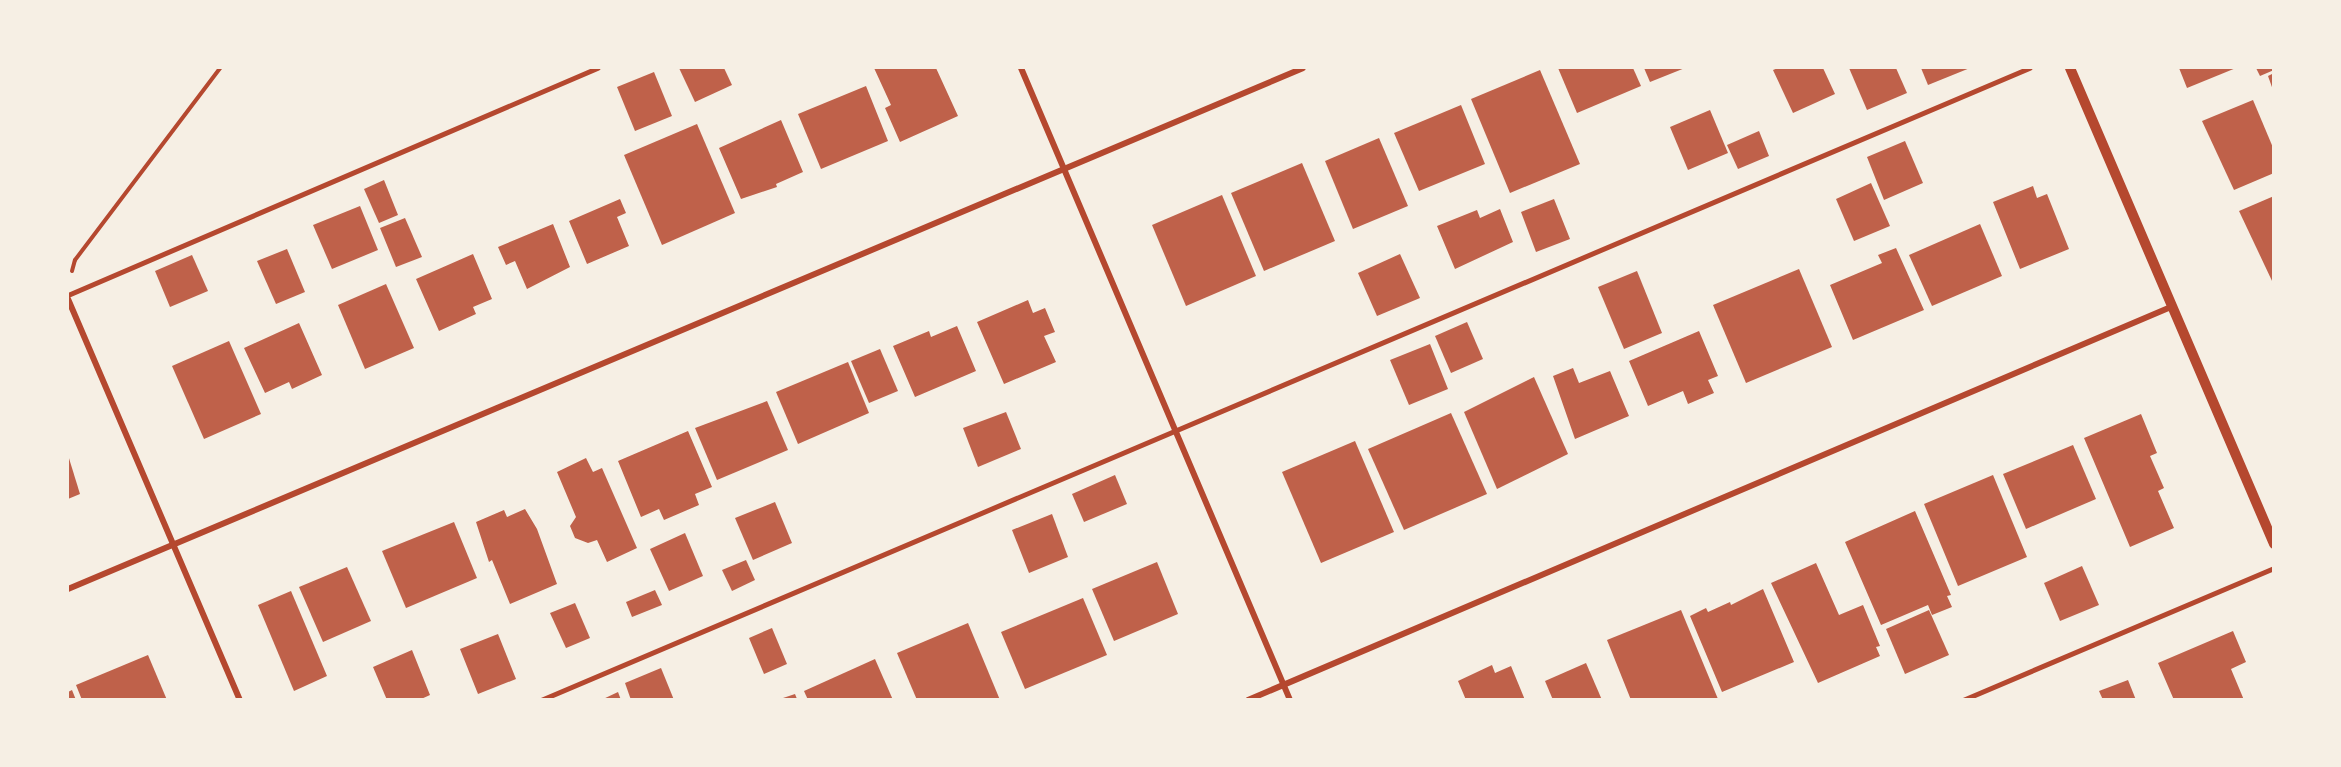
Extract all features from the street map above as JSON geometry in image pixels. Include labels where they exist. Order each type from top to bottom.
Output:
[{"type":"street","points":[[1021,68],[1178,430],[1290,699]]},
{"type":"street","points":[[68,589],[1303,68]]},
{"type":"street","points":[[2070,68],[2274,544]]},
{"type":"street","points":[[68,297],[240,699]]},
{"type":"street","points":[[1248,699],[2173,306]]},
{"type":"lane","points":[[68,297],[597,68]]},
{"type":"lane","points":[[541,699],[2029,68]]},
{"type":"lane","points":[[1963,699],[2274,568]]},
{"type":"path","points":[[70,279],[75,260],[220,68]]},
{"type":"building","points":[[679,68],[724,68],[732,85],[695,102]]},
{"type":"building","points":[[874,68],[936,68],[958,116],[900,142],[885,108],[891,105]]},
{"type":"building","points":[[1558,68],[1633,68],[1641,86],[1577,113]]},
{"type":"building","points":[[1644,68],[1685,68],[1650,82]]},
{"type":"building","points":[[1823,68],[1835,94],[1793,113],[1773,70]]},
{"type":"building","points":[[1849,68],[1896,68],[1907,93],[1867,110]]},
{"type":"building","points":[[1921,68],[1970,68],[1928,85]]},
{"type":"building","points":[[2179,68],[2236,68],[2187,88]]},
{"type":"building","points":[[2256,68],[2274,68],[2274,70],[2260,76]]},
{"type":"building","points":[[1540,70],[1580,164],[1510,193],[1471,99]]},
{"type":"building","points":[[654,72],[672,116],[635,131],[617,87]]},
{"type":"building","points":[[2274,73],[2274,90],[2273,90],[2268,76]]},
{"type":"building","points":[[866,86],[888,141],[821,169],[798,114]]},
{"type":"building","points":[[2253,100],[2274,150],[2274,173],[2234,190],[2202,121]]},
{"type":"building","points":[[1461,105],[1485,164],[1419,191],[1394,133]]},
{"type":"building","points":[[1710,110],[1728,153],[1688,170],[1670,127]]},
{"type":"building","points":[[781,120],[803,172],[776,184],[777,187],[741,199],[719,148]]},
{"type":"building","points":[[697,124],[735,213],[662,245],[624,155]]},
{"type":"building","points":[[1759,131],[1769,156],[1738,169],[1727,145]]},
{"type":"building","points":[[1379,138],[1408,206],[1353,229],[1325,161]]},
{"type":"building","points":[[1905,141],[1923,183],[1884,200],[1867,157]]},
{"type":"building","points":[[1302,163],[1335,241],[1264,271],[1231,193]]},
{"type":"building","points":[[384,180],[398,215],[379,223],[364,189]]},
{"type":"building","points":[[1871,183],[1890,226],[1854,241],[1836,199]]},
{"type":"building","points":[[2033,186],[2037,198],[2047,194],[2069,249],[2020,269],[1993,202]]},
{"type":"building","points":[[1222,195],[1256,276],[1186,306],[1152,225]]},
{"type":"building","points":[[2274,196],[2274,283],[2273,283],[2239,211]]},
{"type":"building","points":[[620,199],[626,213],[617,217],[629,246],[587,264],[569,221]]},
{"type":"building","points":[[1554,199],[1570,239],[1536,252],[1521,212]]},
{"type":"building","points":[[360,206],[378,250],[332,269],[313,225]]},
{"type":"building","points":[[1500,209],[1513,242],[1455,269],[1437,226],[1477,210],[1480,218]]},
{"type":"building","points":[[405,218],[422,257],[396,267],[380,228]]},
{"type":"building","points":[[553,224],[570,267],[527,289],[515,261],[506,265],[498,247]]},
{"type":"building","points":[[1980,224],[2002,276],[1932,306],[1909,255]]},
{"type":"building","points":[[1896,248],[1924,310],[1853,340],[1830,285],[1882,263],[1878,255]]},
{"type":"building","points":[[287,249],[305,292],[276,304],[257,261]]},
{"type":"building","points":[[473,254],[492,299],[473,307],[476,314],[439,331],[416,279]]},
{"type":"building","points":[[1400,254],[1420,298],[1377,316],[1358,273]]},
{"type":"building","points":[[192,255],[208,291],[170,307],[155,271]]},
{"type":"building","points":[[1799,269],[1832,347],[1746,383],[1713,305]]},
{"type":"building","points":[[1637,271],[1662,333],[1624,349],[1598,287]]},
{"type":"building","points":[[386,284],[414,348],[365,369],[338,305]]},
{"type":"building","points":[[1028,300],[1033,313],[1045,308],[1055,332],[1044,336],[1056,362],[1004,384],[977,322]]},
{"type":"building","points":[[1467,322],[1483,359],[1451,373],[1435,336]]},
{"type":"building","points":[[299,323],[322,375],[292,389],[289,382],[265,393],[244,348]]},
{"type":"building","points":[[957,326],[976,371],[915,397],[893,346],[929,331],[931,337]]},
{"type":"building","points":[[1699,331],[1718,376],[1708,380],[1714,393],[1688,404],[1683,391],[1648,406],[1629,361]]},
{"type":"building","points":[[229,341],[261,414],[204,439],[172,366]]},
{"type":"building","points":[[1430,344],[1448,389],[1409,405],[1390,360]]},
{"type":"building","points":[[880,349],[898,391],[869,403],[851,361]]},
{"type":"building","points":[[848,362],[869,413],[798,444],[776,392]]},
{"type":"building","points":[[1573,368],[1579,383],[1610,371],[1629,416],[1575,439],[1553,376]]},
{"type":"building","points":[[1534,377],[1568,454],[1497,489],[1464,412]]},
{"type":"building","points":[[767,401],[788,450],[717,480],[695,428]]},
{"type":"building","points":[[1006,412],[1021,449],[978,467],[963,428]]},
{"type":"building","points":[[1451,413],[1487,494],[1404,530],[1368,449]]},
{"type":"building","points":[[2141,414],[2157,453],[2150,456],[2164,488],[2158,491],[2174,528],[2130,547],[2084,438]]},
{"type":"building","points":[[688,431],[712,487],[695,494],[699,505],[664,520],[659,509],[641,517],[618,461]]},
{"type":"building","points":[[1355,441],[1394,532],[1321,563],[1282,472]]},
{"type":"building","points":[[2073,445],[2096,499],[2026,529],[2003,474]]},
{"type":"building","points":[[68,455],[80,494],[68,499]]},
{"type":"building","points":[[586,458],[593,472],[602,468],[637,548],[607,562],[597,540],[588,543],[575,538],[570,526],[576,517],[557,472]]},
{"type":"building","points":[[1115,475],[1127,504],[1084,522],[1072,494]]},
{"type":"building","points":[[1993,475],[2027,557],[1958,586],[1924,504]]},
{"type":"building","points":[[775,502],[792,543],[753,560],[735,518]]},
{"type":"building","points":[[525,509],[537,529],[557,584],[510,604],[492,560],[489,562],[476,522],[504,510],[507,517]]},
{"type":"building","points":[[1915,511],[1951,595],[1947,596],[1952,607],[1932,615],[1928,605],[1881,625],[1845,542]]},
{"type":"building","points":[[1052,514],[1068,557],[1029,573],[1012,530]]},
{"type":"building","points":[[454,522],[477,578],[406,608],[382,551]]},
{"type":"building","points":[[685,533],[703,576],[669,591],[650,549]]},
{"type":"building","points":[[746,560],[755,580],[732,591],[722,570]]},
{"type":"building","points":[[1157,562],[1178,614],[1114,641],[1092,589]]},
{"type":"building","points":[[1816,563],[1839,615],[1863,605],[1880,646],[1876,647],[1880,656],[1818,683],[1771,583]]},
{"type":"building","points":[[2082,566],[2099,605],[2060,621],[2044,583]]},
{"type":"building","points":[[347,567],[371,621],[323,642],[299,587]]},
{"type":"building","points":[[1763,589],[1794,662],[1722,692],[1690,616],[1706,608],[1708,612],[1730,602],[1731,605]]},
{"type":"building","points":[[655,590],[662,605],[632,617],[626,602]]},
{"type":"building","points":[[291,591],[327,676],[294,691],[258,605]]},
{"type":"building","points":[[1083,598],[1107,655],[1025,689],[1001,632]]},
{"type":"building","points":[[575,603],[590,638],[566,648],[550,613]]},
{"type":"building","points":[[1681,610],[1718,699],[1631,700],[1607,640]]},
{"type":"building","points":[[1929,610],[1949,655],[1905,674],[1886,629]]},
{"type":"building","points":[[968,623],[1000,700],[917,700],[897,653]]},
{"type":"building","points":[[772,628],[787,664],[764,674],[749,638]]},
{"type":"building","points":[[2233,631],[2246,662],[2231,669],[2244,700],[2174,700],[2158,663]]},
{"type":"building","points":[[498,634],[516,679],[478,694],[460,649]]},
{"type":"building","points":[[412,650],[430,695],[419,700],[387,700],[373,667]]},
{"type":"building","points":[[148,655],[167,700],[82,700],[76,685]]},
{"type":"building","points":[[875,659],[893,700],[808,700],[804,691]]},
{"type":"building","points":[[1586,663],[1602,700],[1553,700],[1545,681]]},
{"type":"building","points":[[1492,665],[1495,673],[1511,666],[1525,700],[1466,700],[1458,681]]},
{"type":"building","points":[[661,668],[674,700],[631,700],[625,683]]},
{"type":"building","points":[[2128,680],[2136,700],[2103,700],[2099,691]]},
{"type":"building","points":[[72,690],[76,700],[68,700],[68,692]]},
{"type":"building","points":[[618,692],[621,700],[601,700]]},
{"type":"building","points":[[795,694],[797,699],[780,699]]}]
